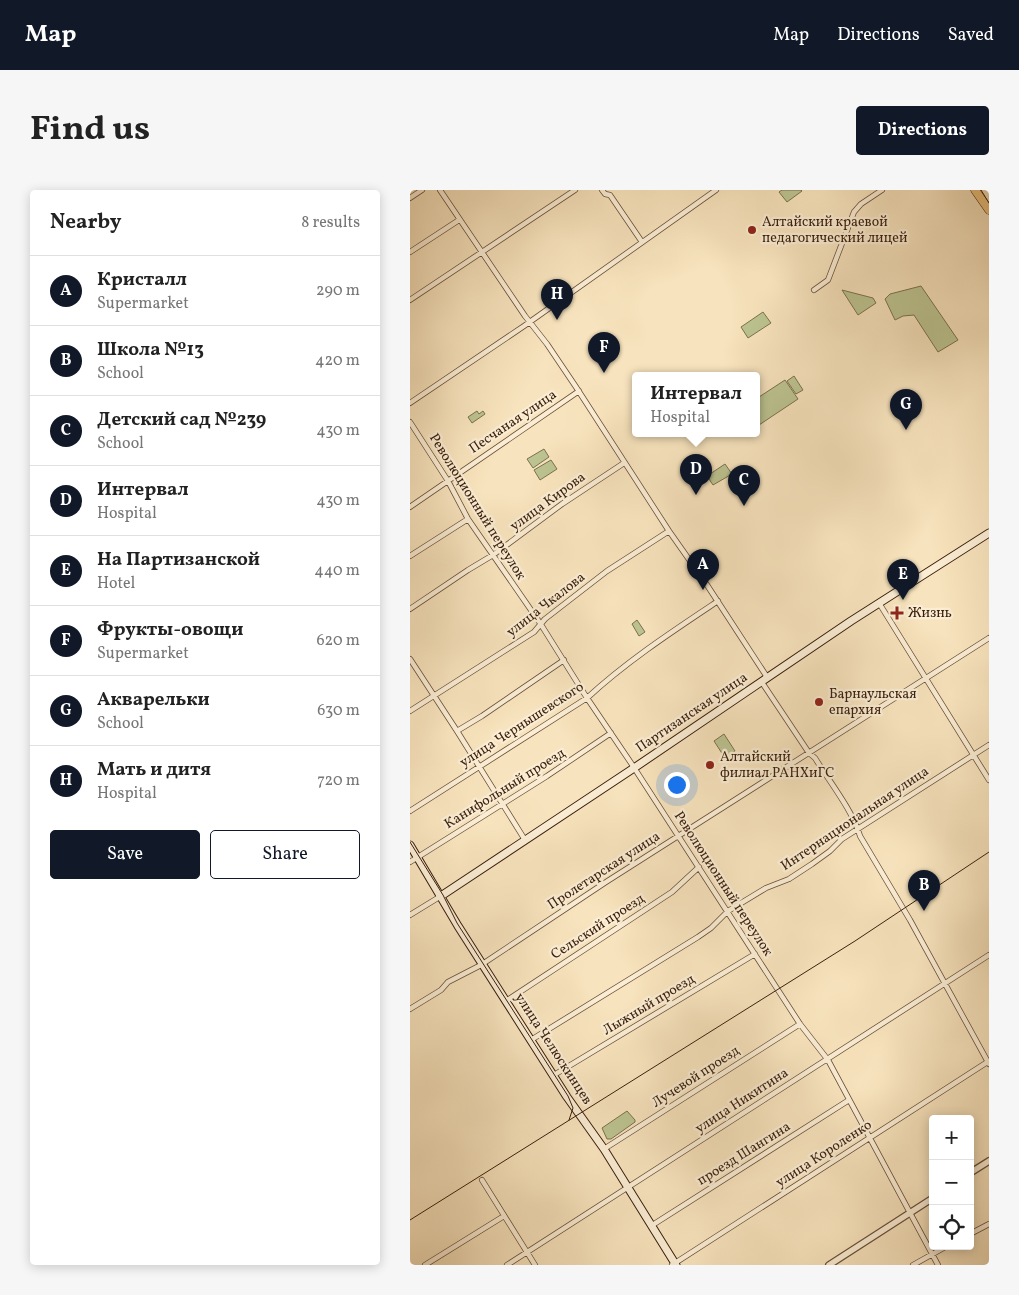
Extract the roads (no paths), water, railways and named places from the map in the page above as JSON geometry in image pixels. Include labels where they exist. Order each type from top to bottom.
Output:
[{"type":"main road","points":[[975,190],[989,210]]},
{"type":"main road","name":"Партизанская улица","points":[[441,896],[764,679],[989,533]]},
{"type":"main road","name":"улица Челюскинцев","points":[[410,845],[456,923],[604,1149],[674,1264]]},
{"type":"street","points":[[410,198],[422,190]]},
{"type":"street","points":[[440,190],[529,322],[548,344],[624,463],[718,601],[809,754],[815,758],[858,829],[860,836],[989,1062]]},
{"type":"street","points":[[410,300],[574,190]]},
{"type":"street","points":[[602,190],[605,194],[610,195],[642,242]]},
{"type":"street","points":[[410,403],[529,322],[716,190]]},
{"type":"street","points":[[814,290],[828,280],[854,212],[861,204],[882,190]]},
{"type":"street","points":[[410,252],[459,220]]},
{"type":"street","name":"Песчаная улица","points":[[410,507],[579,390]]},
{"type":"street","name":"Революционный переулок","points":[[410,422],[448,481],[468,519],[564,660],[800,1024],[828,1060],[938,1265]]},
{"type":"street","name":"улица Кирова","points":[[410,609],[468,570],[493,556],[562,504],[624,463]]},
{"type":"street","points":[[410,556],[468,519]]},
{"type":"street","name":"улица Чкалова","points":[[410,711],[534,632],[540,624],[607,572],[669,531]]},
{"type":"street","name":"улица Чернышевского","points":[[410,811],[587,698],[658,641],[718,601]]},
{"type":"street","points":[[879,603],[989,780]]},
{"type":"street","name":"Пролетарская улица","points":[[410,1009],[440,990],[448,982],[482,964],[606,882],[989,638]]},
{"type":"street","points":[[410,660],[457,730],[525,840]]},
{"type":"street","points":[[457,730],[482,716],[564,660]]},
{"type":"street","name":"Канифольный проезд","points":[[410,862],[611,733]]},
{"type":"street","name":"Интернациональная улица","points":[[531,1040],[698,937],[728,911],[766,888],[789,879],[830,852],[842,839],[989,745]]},
{"type":"street","name":"Сельский проезд","points":[[506,1001],[672,892],[699,867]]},
{"type":"street","name":"Партизанская улица","points":[[410,915],[441,896]]},
{"type":"street","name":"Лыжный проезд","points":[[554,1075],[756,954]]},
{"type":"street","name":"улица Никитина","points":[[507,1265],[989,956]]},
{"type":"street","name":"Лучевой проезд","points":[[604,1149],[800,1024]]},
{"type":"street","name":"улица Короленко","points":[[674,1264],[989,1062]]},
{"type":"street","name":"проезд Шангина","points":[[651,1226],[850,1100]]},
{"type":"street","points":[[974,1171],[989,1161]]},
{"type":"street","points":[[482,1180],[535,1265]]},
{"type":"street","points":[[829,1265],[929,1201]]},
{"type":"street","points":[[425,1265],[504,1216]]},
{"type":"street","points":[[974,1232],[989,1224]]},
{"type":"street","points":[[913,1265],[940,1250]]},
{"type":"tram line","points":[[981,190],[989,203]]},
{"type":"tram line","points":[[410,842],[443,895],[457,923],[568,1096],[573,1108],[569,1120]]},
{"type":"tram line","points":[[410,1220],[855,941],[989,852]]},
{"type":"place","name":"Алтайский краевой педагогический лицей","points":[[752,230]]},
{"type":"place","name":"Мать и дитя","points":[[557,320]]},
{"type":"place","name":"Фрукты-овощи","points":[[604,373]]},
{"type":"place","name":"Акварельки","points":[[906,430]]},
{"type":"place","name":"Интервал","points":[[696,495]]},
{"type":"place","name":"Детский сад №239","points":[[744,506]]},
{"type":"place","name":"Кристалл","points":[[703,590]]},
{"type":"place","name":"На Партизанской","points":[[903,600]]},
{"type":"place","name":"Жизнь","points":[[897,613]]},
{"type":"place","name":"Барнаульская епархия","points":[[819,702]]},
{"type":"place","name":"Алтайский филиал РАНХиГС","points":[[710,765]]},
{"type":"place","name":"Школа №13","points":[[924,911]]}]
